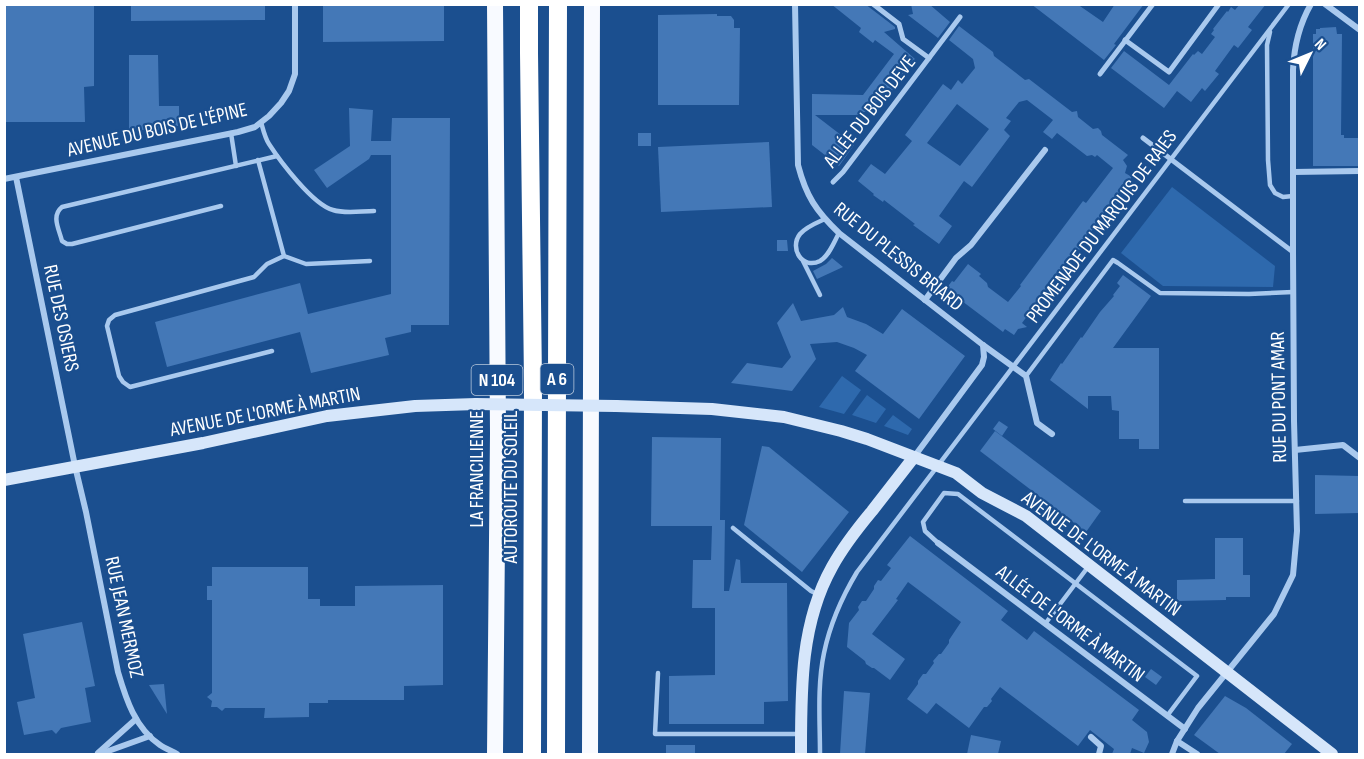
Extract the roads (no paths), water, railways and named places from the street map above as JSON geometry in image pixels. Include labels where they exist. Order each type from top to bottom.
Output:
[{"type":"highway","name":"LA FRANCILIENNE","points":[[495,4],[498,433],[495,754]]},
{"type":"highway","points":[[518,4],[529,53]]},
{"type":"highway","name":"AUTOROUTE DU SOLEIL","points":[[529,4],[533,382],[531,754]]},
{"type":"highway","name":"A 6","points":[[556,754],[558,4]]},
{"type":"highway","points":[[590,754],[592,4]]},
{"type":"main road","name":"AVENUE DE L'ORME À MARTIN","points":[[4,480],[203,443],[327,416],[415,406],[476,404],[616,406],[712,409],[784,417],[841,431],[938,465],[956,473],[982,493],[1026,516],[1332,754]]},
{"type":"main road","points":[[801,754],[804,660],[809,626],[819,595],[831,567],[848,541],[914,457]]},
{"type":"street","name":"AVENUE DU BOIS DE L'ÉPINE","points":[[4,179],[255,127],[270,116],[289,91],[294,75],[295,4]]},
{"type":"street","name":"RUE DU PLESSIS BRIARD","points":[[795,4],[798,165],[802,184],[811,201],[839,233],[1026,376]]},
{"type":"street","name":"ALLÉE DU BOIS DEVE","points":[[873,4],[899,24],[903,39],[929,58]]},
{"type":"street","points":[[1100,74],[1153,4]]},
{"type":"street","points":[[1125,40],[1169,72],[1219,4]]},
{"type":"street","name":"RUE DU PONT AMAR","points":[[1172,754],[1177,741],[1198,708],[1274,614],[1293,575],[1297,531],[1293,292],[1294,51],[1297,34],[1311,4]]},
{"type":"street","points":[[1325,4],[1359,30]]},
{"type":"street","name":"ALLÉE DU BOIS DEVE","points":[[833,182],[843,172],[960,17]]},
{"type":"street","points":[[1143,138],[1293,252]]},
{"type":"street","points":[[925,300],[956,258],[971,245],[1045,150]]},
{"type":"street","points":[[1293,172],[1359,171]]},
{"type":"street","name":"RUE DES OSIERS","points":[[16,177],[75,466]]},
{"type":"street","points":[[914,457],[982,365],[983,345]]},
{"type":"street","points":[[1026,376],[1037,423],[1052,434]]},
{"type":"street","points":[[1295,450],[1343,446],[1359,458]]},
{"type":"street","name":"RUE JEAN MERMOZ","points":[[75,466],[124,694],[136,719],[150,736],[160,745],[177,754]]},
{"type":"street","name":"ALLÉE DE L'ORME À MARTIN","points":[[938,543],[1185,729]]},
{"type":"street","points":[[99,754],[136,719]]},
{"type":"street","points":[[99,754],[150,736]]},
{"type":"street","points":[[1091,737],[1101,746],[1099,754]]},
{"type":"street","points":[[1177,741],[1197,754]]},
{"type":"lane","name":"PROMENADE DU MARQUIS DE RAIES","points":[[820,754],[821,670],[828,635],[845,592],[857,572],[1289,4]]},
{"type":"lane","points":[[1270,29],[1267,45],[1270,185],[1275,193],[1293,196]]},
{"type":"lane","points":[[261,122],[267,142],[287,169],[311,195],[330,210],[374,211]]},
{"type":"lane","points":[[231,133],[236,165]]},
{"type":"lane","points":[[221,206],[72,244],[62,240],[55,216],[57,210],[62,207],[277,156]]},
{"type":"lane","points":[[258,160],[284,256]]},
{"type":"lane","points":[[820,295],[803,261],[797,255],[795,243],[807,228],[825,219]]},
{"type":"lane","points":[[803,261],[808,263],[820,261],[831,248],[839,233]]},
{"type":"lane","points":[[272,351],[130,387],[119,376],[107,326],[109,320],[115,315],[255,277],[267,264],[284,256],[306,264],[370,261]]},
{"type":"lane","points":[[1026,376],[1113,260],[1160,293],[1293,292]]},
{"type":"lane","points":[[938,543],[925,531],[923,522],[944,493],[958,494],[1197,676],[1167,716]]},
{"type":"lane","points":[[1185,501],[1297,501]]},
{"type":"lane","points":[[733,528],[819,595]]},
{"type":"lane","points":[[1045,624],[1089,565]]},
{"type":"lane","points":[[658,673],[656,734],[801,734]]}]
